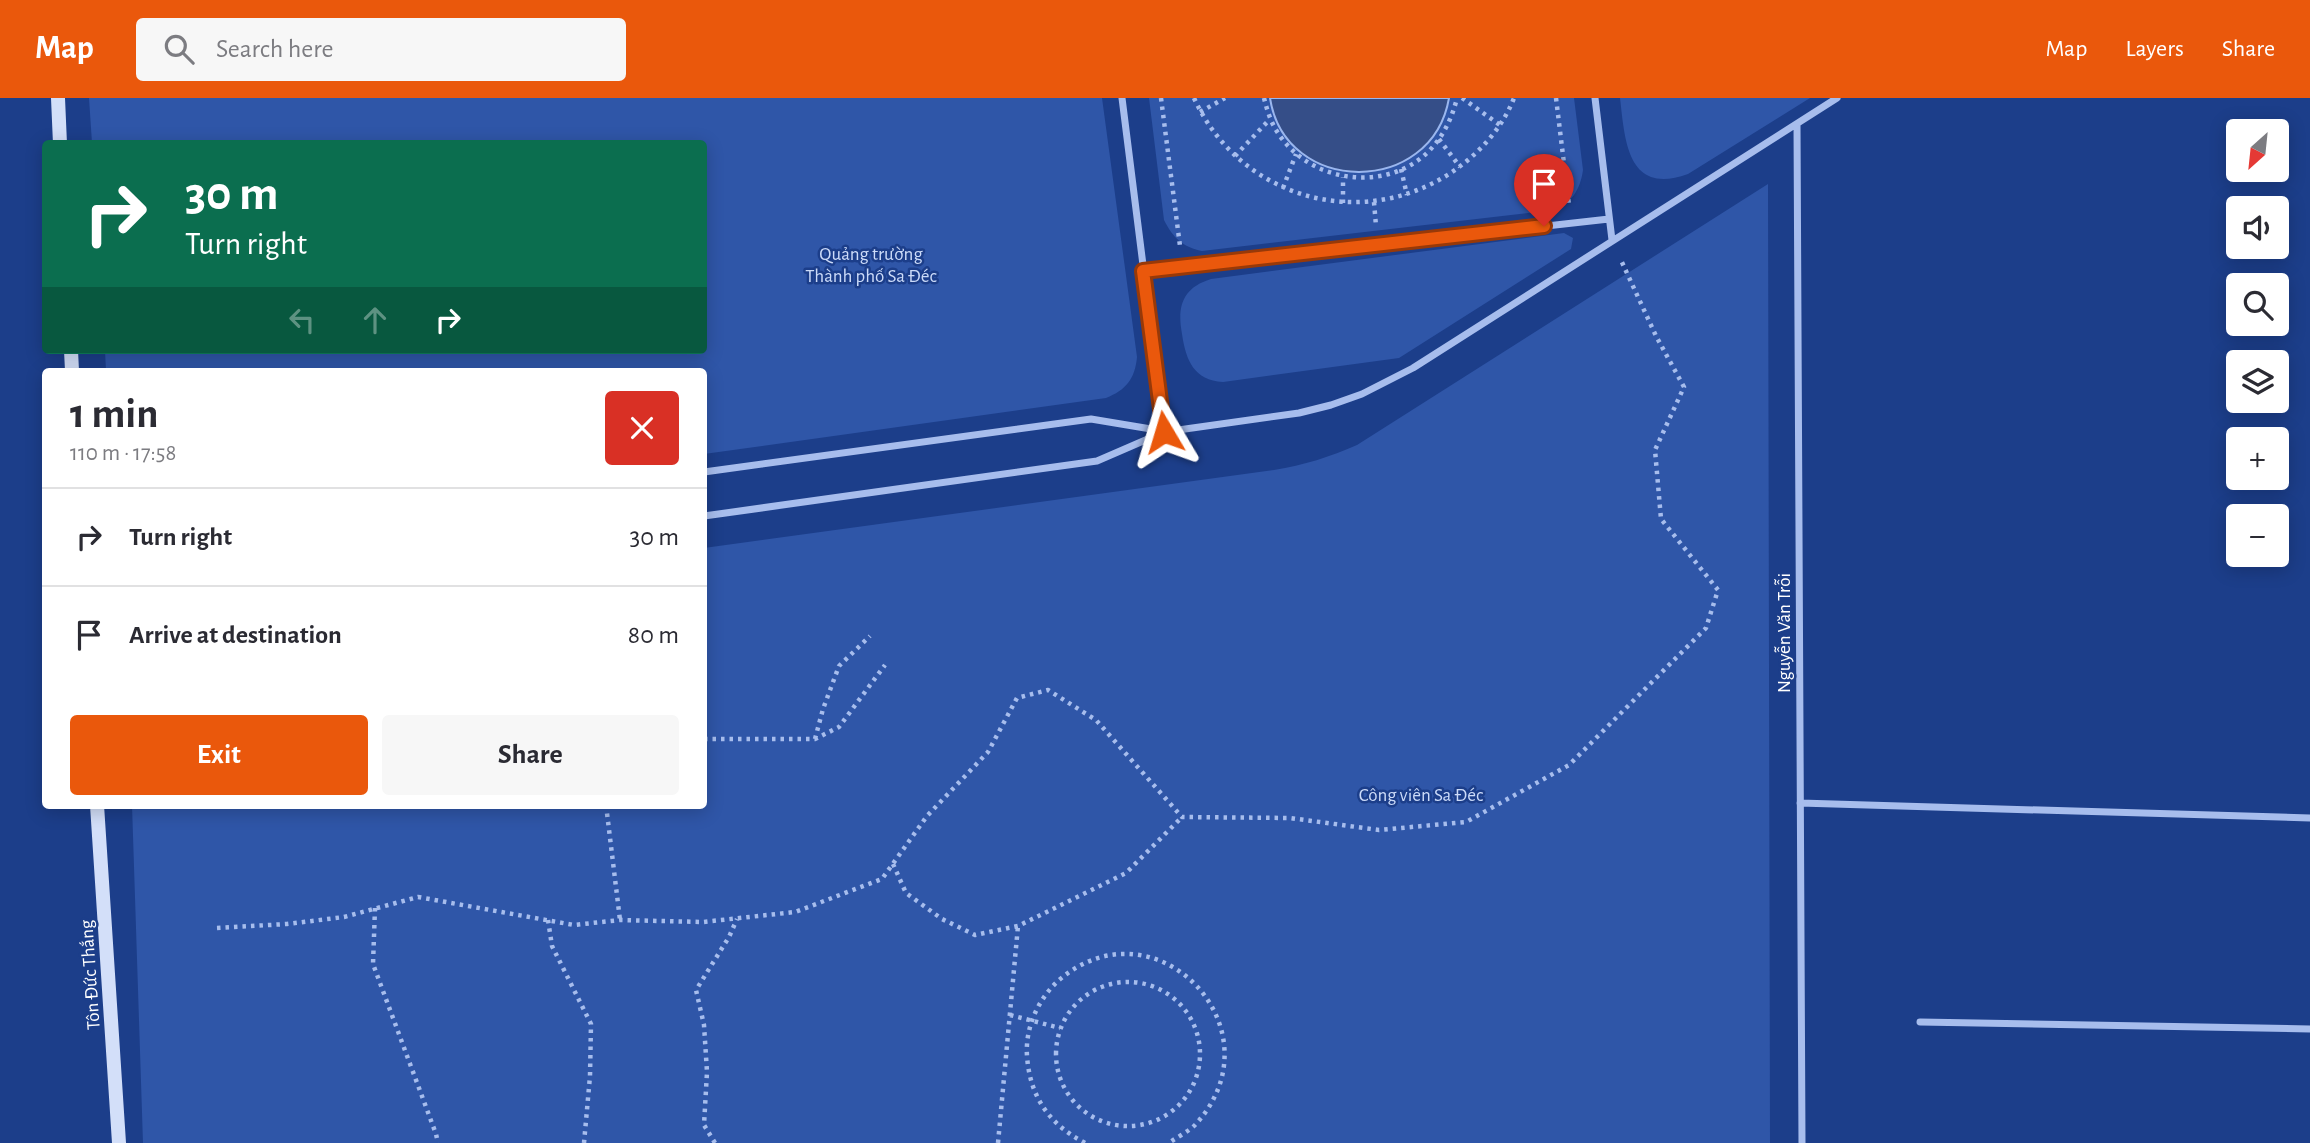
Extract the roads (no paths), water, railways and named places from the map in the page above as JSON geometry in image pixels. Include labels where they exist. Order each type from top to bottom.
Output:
[{"type":"street","points":[[58,98],[60,140]]},
{"type":"street","points":[[1122,98],[1164,432]]},
{"type":"street","points":[[1595,98],[1612,240]]},
{"type":"street","points":[[707,516],[1097,461],[1164,432],[1298,413],[1362,394],[1413,368],[1837,98]]},
{"type":"street","name":"Nguyễn Văn Trỗi","points":[[1797,124],[1802,1143]]},
{"type":"street","points":[[1143,271],[1609,219]]},
{"type":"street","points":[[707,472],[1091,419],[1164,432]]},
{"type":"street","points":[[1800,803],[2310,818]]},
{"type":"street","name":"Tôn Đức Thắng","points":[[97,809],[119,1143]]},
{"type":"street","points":[[1920,1022],[2310,1029]]},
{"type":"park label","name":"Quảng trường Thành phố Sa Đéc","points":[[871,264]]},
{"type":"park label","name":"Công viên Sa Đéc","points":[[1421,794]]}]
